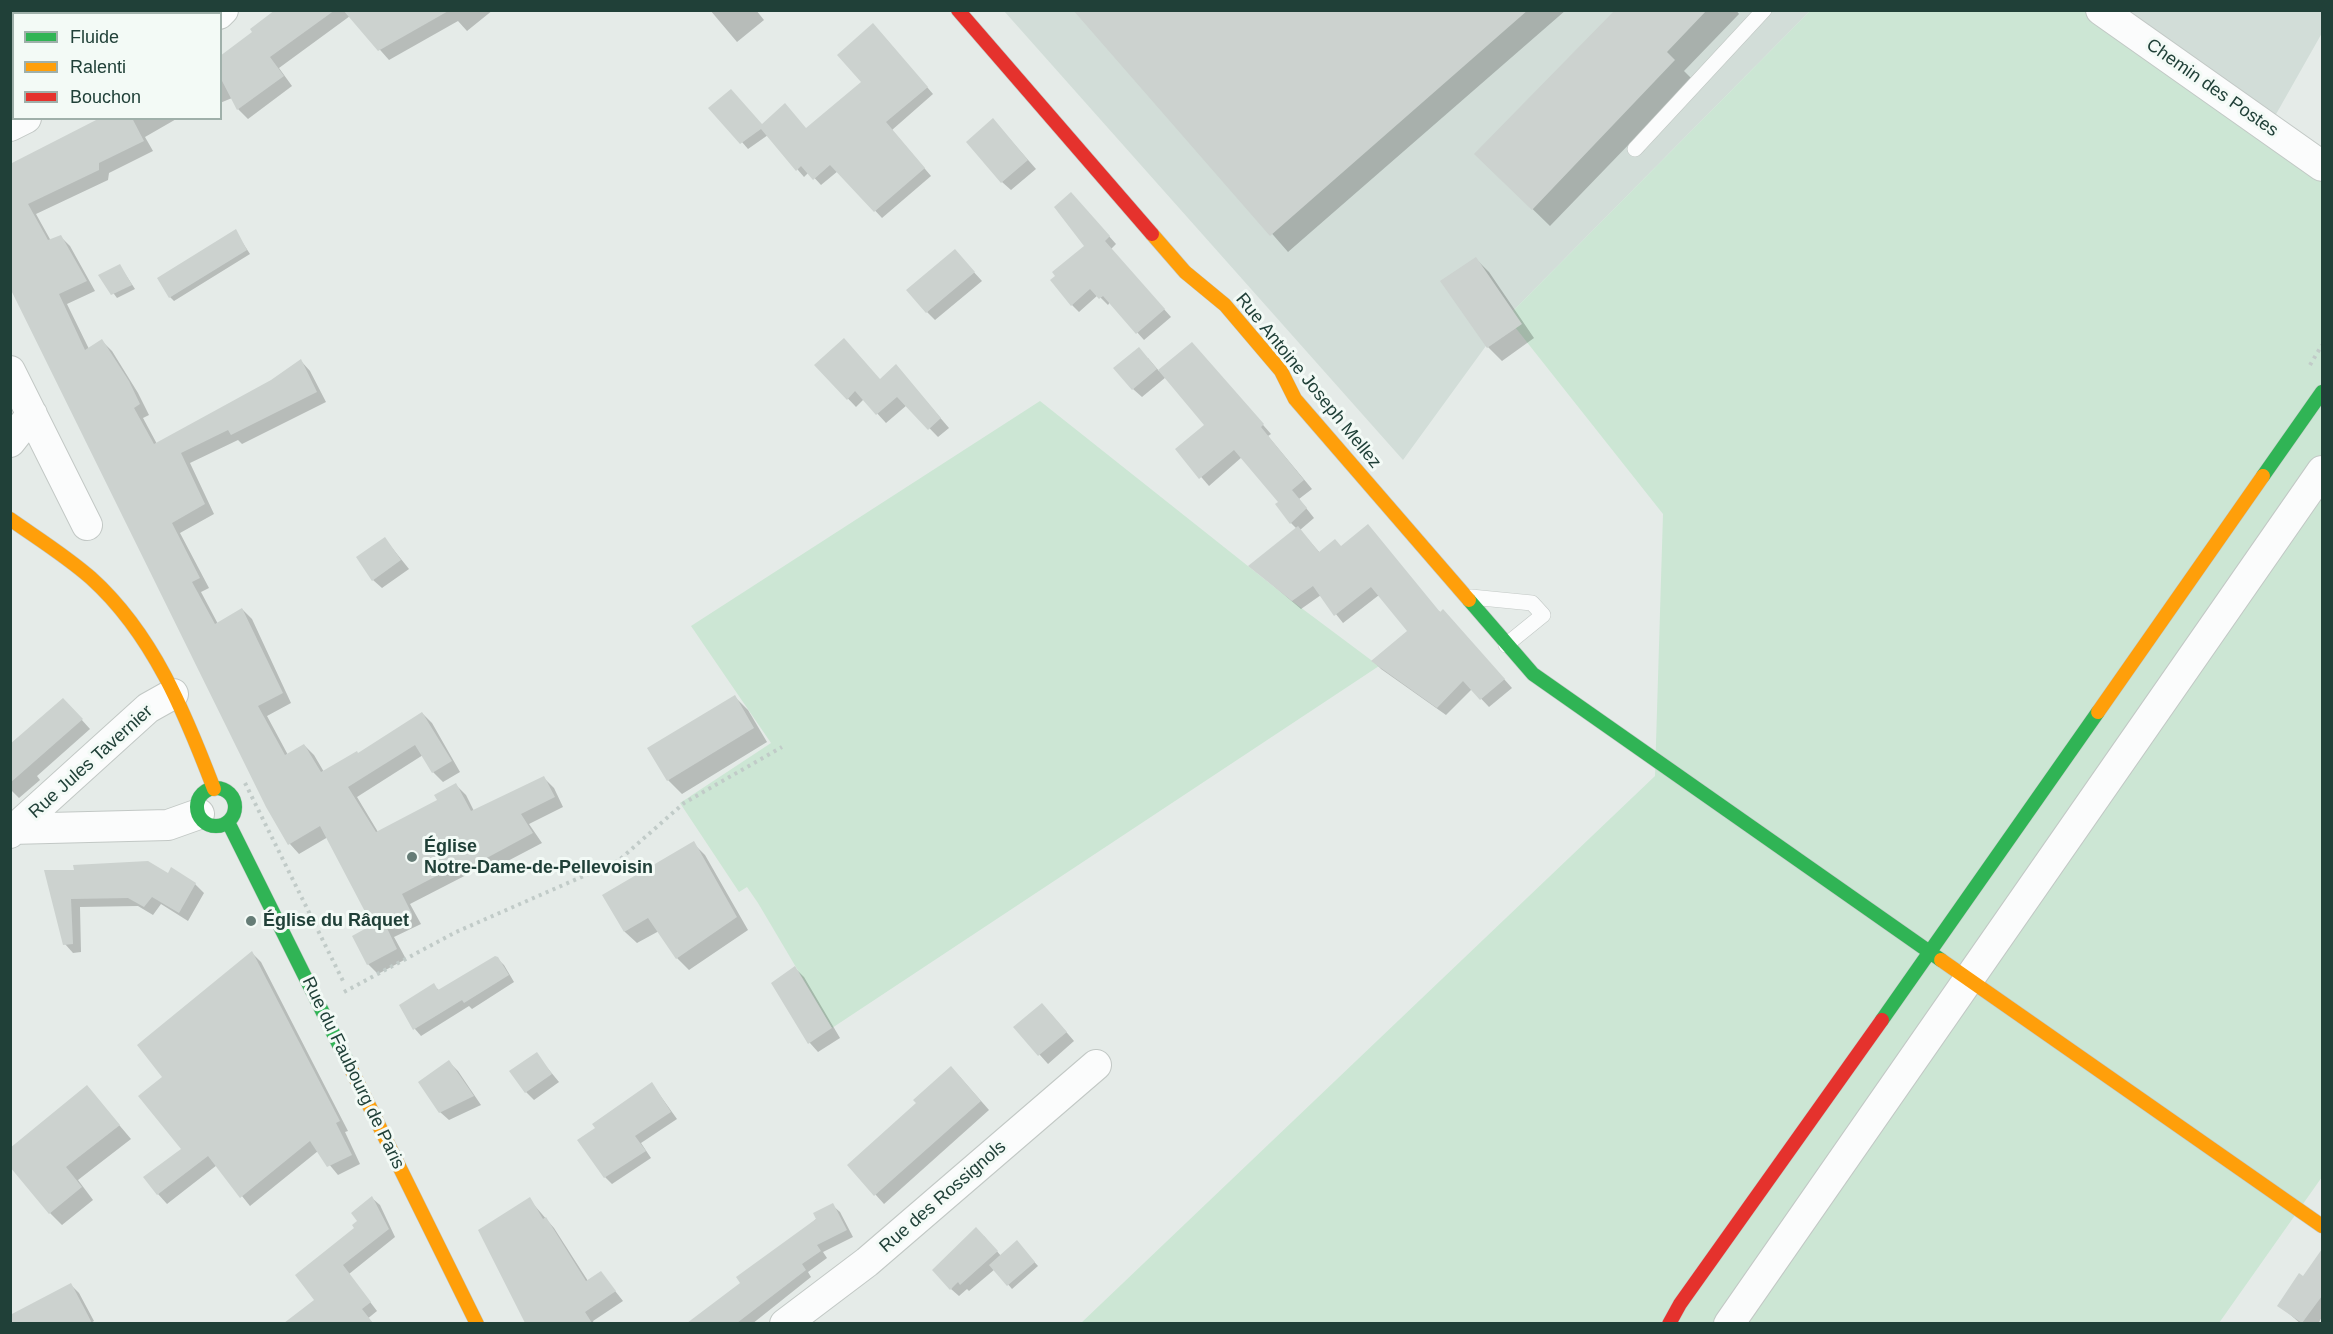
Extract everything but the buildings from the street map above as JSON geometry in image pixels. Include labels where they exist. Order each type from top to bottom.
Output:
[{"type":"street","name":"Rue Antoine Joseph Mellez","points":[[958,10],[1185,272],[1226,305],[1281,371],[1294,399],[1524,666],[1542,681],[2322,1226]]},
{"type":"street","name":"Chemin des Postes","points":[[2101,10],[2322,166]]},
{"type":"street","points":[[10,371],[87,525]]},
{"type":"street","points":[[1669,1323],[1680,1304],[1930,952],[2322,392]]},
{"type":"street","points":[[10,442],[32,414]]},
{"type":"street","points":[[1730,1323],[2322,471]]},
{"type":"street","points":[[10,519],[87,575],[113,600],[146,646],[173,694],[214,789]]},
{"type":"street","name":"Rue Jules Tavernier","points":[[12,831],[148,708],[173,694]]},
{"type":"street","points":[[214,789],[224,790],[233,799],[235,812],[228,822],[222,825],[205,823],[199,814],[200,798],[205,792],[214,789]]},
{"type":"street","points":[[12,831],[168,825],[199,814]]},
{"type":"street","name":"Rue du Faubourg de Paris","points":[[228,822],[477,1323]]},
{"type":"street","name":"Rue des Rossignols","points":[[785,1323],[867,1262],[1096,1065]]},
{"type":"lane","points":[[1635,148],[1764,10]]},
{"type":"lane","points":[[1464,596],[1532,603],[1543,615],[1506,645]]},
{"type":"path","points":[[319,1005],[456,932],[618,861],[684,803],[782,747]]},
{"type":"shaded area","points":[[11,10],[181,10],[179,12],[12,12],[12,26]]},
{"type":"shaded area","points":[[1004,11],[1810,11],[1507,317],[1403,460]]},
{"type":"shaded area","points":[[2129,11],[2322,11],[2322,33],[2275,116]]},
{"type":"green space","points":[[1810,11],[2129,11],[2322,148],[2322,1177],[2219,1323],[1080,1324],[1655,776],[1663,514],[1507,317]]},
{"type":"green space","points":[[1040,401],[1292,601],[1379,666],[832,1028],[758,903],[747,887],[739,892],[680,803],[771,743],[691,626]]},
{"type":"traffic: fast","points":[[2263,476],[2322,392]]},
{"type":"traffic: fast","points":[[1469,600],[1533,674],[1941,960]]},
{"type":"traffic: fast","points":[[1882,1020],[2098,712]]},
{"type":"traffic: fast","points":[[216,788],[229,794],[235,807],[229,820],[216,826],[203,820],[197,807],[203,794],[216,788]]},
{"type":"traffic: fast","points":[[228,822],[351,1069]]},
{"type":"traffic: slow","points":[[1152,234],[1185,272],[1225,305],[1281,371],[1295,399],[1469,600]]},
{"type":"traffic: slow","points":[[2098,712],[2263,476]]},
{"type":"traffic: slow","points":[[10,519],[91,578],[132,624],[150,649],[179,704],[214,789]]},
{"type":"traffic: slow","points":[[1941,960],[2322,1226]]},
{"type":"traffic: slow","points":[[351,1069],[477,1324]]},
{"type":"traffic: jam","points":[[958,10],[1152,234]]},
{"type":"traffic: jam","points":[[1669,1324],[1680,1304],[1882,1020]]},
{"type":"place","name":"Église Notre-Dame-de-Pellevoisin","points":[[412,857]]},
{"type":"place","name":"Église du Râquet","points":[[251,921]]}]
